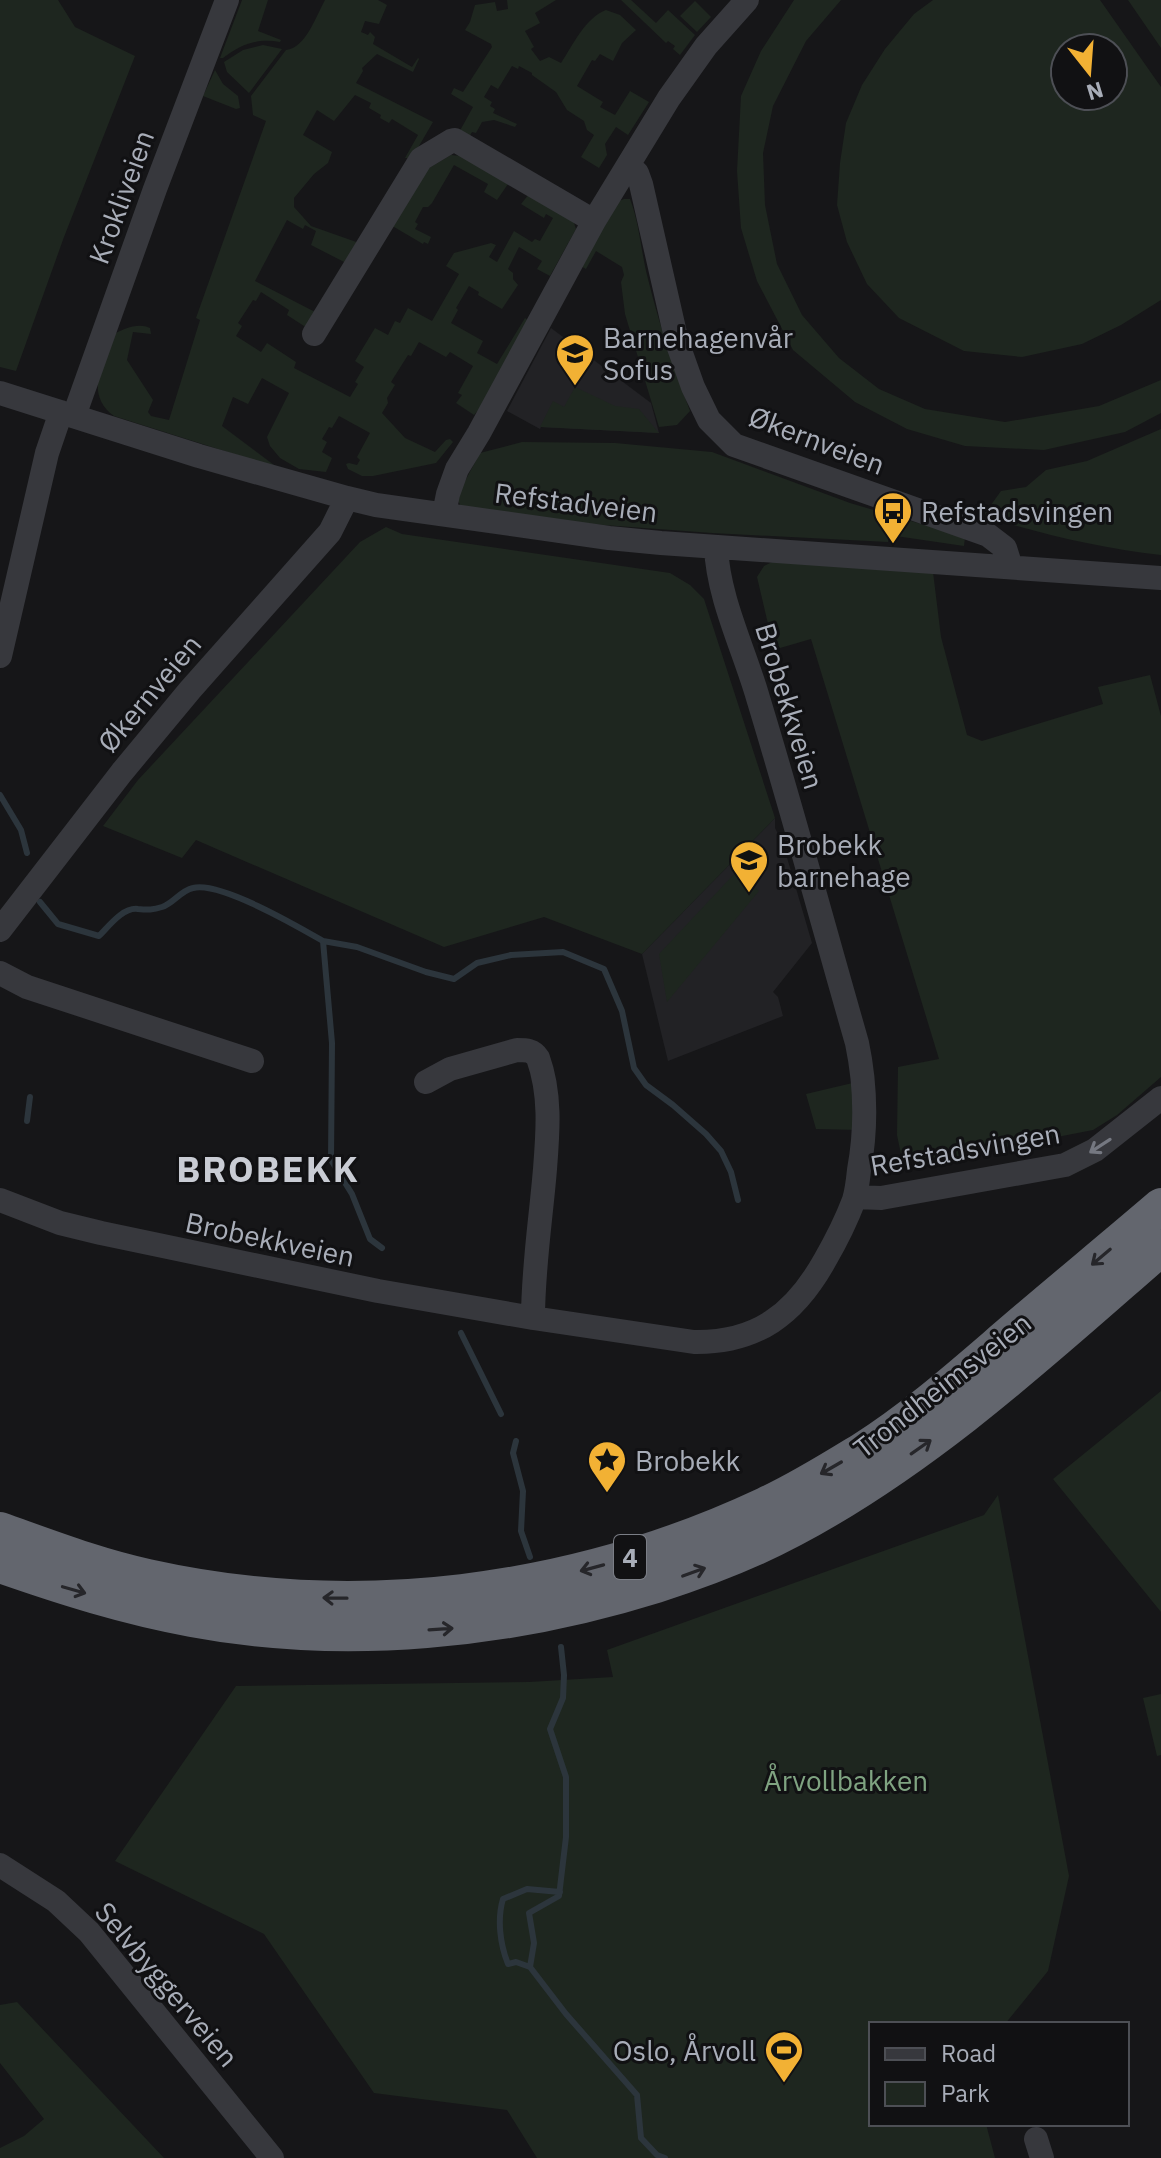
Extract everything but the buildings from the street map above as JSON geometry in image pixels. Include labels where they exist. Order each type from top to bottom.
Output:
[{"type":"highway","name":"Trondheimsveien","points":[[0,1530],[78,1558],[146,1577],[253,1594],[391,1598],[451,1595],[554,1578],[607,1564],[707,1530],[769,1504],[862,1450],[957,1379],[1161,1206]]},
{"type":"highway","name":"Trondheimsveien","points":[[0,1565],[132,1607],[254,1628],[393,1632],[464,1627],[574,1608],[724,1561],[832,1507],[929,1442],[1036,1356],[1161,1248]]},
{"type":"street","name":"Krokliveien","points":[[0,656],[47,453],[67,414],[227,0]]},
{"type":"street","points":[[444,514],[457,469],[594,221],[669,98],[747,0]]},
{"type":"street","points":[[314,334],[421,159],[451,141],[455,140],[594,221]]},
{"type":"street","name":"Økernveien","points":[[629,166],[637,173],[641,184],[677,342],[709,420],[734,445],[988,535],[1005,548],[1011,567]]},
{"type":"street","name":"Refstadveien","points":[[0,393],[199,456],[376,505],[609,538],[1161,578]]},
{"type":"street","name":"Økernveien","points":[[1,926],[190,690],[330,532],[347,498]]},
{"type":"street","name":"Brobekkveien","points":[[0,1200],[60,1223],[198,1255],[355,1287],[694,1342],[724,1341],[754,1332],[783,1314],[810,1286],[841,1232],[855,1197],[866,1111],[860,1057],[758,696],[719,574],[716,547]]},
{"type":"street","points":[[0,973],[27,987],[252,1061]]},
{"type":"street","points":[[426,1082],[450,1069],[517,1050],[528,1050],[538,1058],[547,1100],[548,1125],[533,1318]]},
{"type":"street","name":"Refstadsvingen","points":[[855,1197],[881,1198],[1065,1165],[1095,1150],[1161,1098]]},
{"type":"street","name":"Selvbyggerveien","points":[[0,1865],[56,1901],[89,1932],[272,2158]]},
{"type":"shaded area","name":"Barnehagenvår Sofus","points":[[551,328],[651,403],[659,433],[540,429],[507,411]]},
{"type":"shaded area","name":"Brobekk barnehage","points":[[775,818],[775,828],[783,844],[812,943],[773,992],[778,997],[783,1016],[668,1061],[642,954]]},
{"type":"green space","points":[[0,0],[58,0],[75,27],[135,56],[64,237],[16,371],[0,367]]},
{"type":"green space","points":[[242,0],[268,0],[258,31],[281,40],[250,43],[220,58]]},
{"type":"green space","points":[[325,0],[378,0],[387,5],[379,24],[365,21],[361,32],[368,35],[370,32],[375,37],[373,44],[412,67],[419,59],[413,72],[377,54],[362,68],[356,83],[433,122],[412,158],[405,158],[418,135],[392,119],[389,123],[380,118],[381,115],[369,108],[371,103],[355,95],[334,121],[317,110],[303,135],[332,152],[328,163],[294,198],[294,207],[311,226],[362,244],[348,264],[311,245],[316,231],[305,225],[303,229],[287,220],[255,281],[319,314],[312,325],[304,326],[287,315],[289,310],[261,292],[238,323],[242,326],[236,336],[261,352],[267,343],[296,362],[294,368],[350,397],[364,367],[355,361],[375,328],[388,335],[395,321],[400,323],[408,308],[432,321],[459,274],[446,266],[454,253],[491,243],[496,245],[489,257],[497,262],[514,231],[532,242],[535,239],[540,241],[553,218],[546,214],[544,218],[521,204],[529,194],[573,220],[576,229],[550,276],[537,269],[542,261],[519,247],[508,269],[518,285],[502,309],[469,286],[456,308],[458,310],[451,323],[483,341],[477,353],[497,364],[525,318],[529,321],[486,401],[474,415],[456,403],[473,366],[450,352],[446,357],[419,342],[411,356],[408,355],[391,382],[395,385],[382,413],[405,438],[435,452],[446,440],[453,442],[436,463],[373,476],[362,476],[348,469],[346,464],[357,465],[360,460],[357,457],[370,433],[339,416],[322,439],[327,442],[322,452],[332,458],[326,472],[299,469],[280,458],[267,437],[289,393],[262,378],[248,404],[233,397],[222,426],[278,468],[114,416],[105,407],[98,388],[98,378],[112,335],[136,326],[150,328],[151,334],[133,332],[127,360],[153,400],[148,412],[151,416],[169,420],[200,320],[196,318],[266,121],[253,115],[251,96],[286,50],[305,38]]},
{"type":"green space","points":[[507,0],[556,0],[535,13],[540,23],[525,31],[534,47],[531,49],[540,61],[549,57],[561,63],[586,26],[606,10],[620,15],[636,30],[622,43],[613,61],[600,54],[595,61],[592,60],[577,86],[603,102],[600,107],[615,115],[630,91],[649,102],[628,135],[616,127],[605,144],[607,155],[599,168],[581,157],[594,135],[587,130],[584,121],[567,110],[556,92],[519,66],[518,69],[512,66],[498,89],[491,85],[484,97],[492,102],[493,113],[517,124],[515,127],[494,120],[482,122],[468,139],[457,136],[473,107],[451,94],[454,88],[463,92],[492,47],[465,30],[475,5],[495,2],[497,11],[508,9]]},
{"type":"green space","points":[[621,0],[631,0],[656,23],[668,10],[695,35],[680,55],[673,49],[675,46],[668,41],[666,43]]},
{"type":"green space","points":[[794,0],[841,0],[806,41],[773,106],[763,153],[765,205],[777,264],[802,315],[839,358],[879,389],[925,409],[1005,422],[1099,406],[1161,380],[1161,413],[1125,432],[1044,450],[965,446],[907,429],[855,402],[793,350],[757,281],[741,228],[737,171],[741,96],[761,51]]},
{"type":"green space","points":[[933,0],[1100,0],[1122,32],[1049,32],[1049,112],[1129,112],[1129,41],[1161,87],[1161,300],[1082,344],[1022,357],[964,351],[899,318],[867,284],[847,242],[837,205],[846,123],[862,85],[885,49],[914,14]]},
{"type":"green space","points":[[1128,0],[1161,0],[1161,48]]},
{"type":"green space","points":[[695,1],[711,17],[697,32],[680,16]]},
{"type":"green space","points":[[263,45],[282,49],[249,93],[227,72],[224,62],[243,50]]},
{"type":"green space","points":[[215,70],[223,84],[238,96],[240,108],[203,96]]},
{"type":"green space","points":[[451,155],[461,156],[508,184],[497,200],[484,192],[488,184],[454,165],[432,203],[423,207],[415,222],[418,224],[415,229],[431,237],[428,244],[423,244],[389,224],[422,172]]},
{"type":"green space","points":[[630,199],[657,313],[690,411],[677,425],[659,427],[625,314],[622,267],[596,251],[586,269],[581,266],[617,202]]},
{"type":"green space","points":[[575,387],[615,406],[639,409],[659,433],[540,427],[553,401],[564,407]]},
{"type":"green space","points":[[1161,429],[1161,555],[1071,540],[983,516],[1001,491],[1026,487],[1046,470],[1087,461]]},
{"type":"green space","points":[[522,442],[615,443],[712,452],[850,503],[965,537],[964,546],[889,535],[888,542],[590,524],[461,506],[456,498],[480,453]]},
{"type":"green space","points":[[386,527],[402,534],[670,573],[690,585],[704,599],[775,818],[642,954],[544,917],[444,947],[196,840],[182,858],[103,826],[138,780],[360,542]]},
{"type":"green space","points":[[774,561],[933,572],[941,637],[967,735],[982,741],[1103,704],[1098,687],[1150,675],[1161,716],[1161,1077],[1117,1115],[1093,1130],[928,1162],[912,1162],[901,1154],[897,1135],[898,1067],[939,1059],[811,639],[780,648],[772,641],[757,577],[764,566]]},
{"type":"green space","points":[[736,872],[759,891],[667,1002],[659,954]]},
{"type":"green space","points":[[861,1081],[860,1130],[816,1129],[806,1094]]},
{"type":"green space","points":[[1161,1391],[1161,1612],[1053,1479]]},
{"type":"green space","name":"Årvollbakken","points":[[998,1495],[1069,1876],[1048,1971],[1007,2022],[869,2022],[869,2126],[987,2126],[995,2158],[537,2158],[507,2110],[374,2093],[264,1934],[115,1861],[236,1686],[529,1682],[613,1677],[607,1650],[984,1515]]},
{"type":"green space","points":[[1161,1694],[1161,1755],[1157,1756],[1143,1698]]},
{"type":"green space","points":[[17,2002],[164,2158],[0,2158],[0,2148],[24,2136],[44,2119],[0,2063],[0,2005]]},
{"type":"waterway","points":[[0,795],[21,830],[27,853]]},
{"type":"waterway","points":[[40,902],[58,924],[99,936],[127,911],[159,908],[188,890],[205,888],[258,906],[323,941],[332,1043],[331,1160],[352,1194],[370,1239],[382,1248]]},
{"type":"waterway","points":[[323,941],[357,947],[454,979],[477,963],[511,955],[563,952],[604,969],[622,1011],[634,1068],[646,1085],[706,1134],[721,1151],[731,1172],[738,1200]]},
{"type":"waterway","points":[[27,1121],[30,1097]]},
{"type":"waterway","points":[[461,1333],[501,1414]]},
{"type":"waterway","points":[[516,1441],[513,1453],[523,1491],[521,1531],[530,1557]]},
{"type":"waterway","points":[[561,1647],[563,1698],[550,1729],[566,1777],[566,1837],[559,1896],[529,1913],[534,1943],[530,1967],[566,2014],[637,2095],[641,2138],[657,2155],[665,2158]]},
{"type":"waterway","points":[[530,1967],[516,1962],[508,1964],[500,1932],[503,1899],[527,1889],[560,1892]]},
{"type":"place","name":"Barnehagenvår Sofus","points":[[575,387]]},
{"type":"place","name":"Refstadsvingen","points":[[893,545]]},
{"type":"place","name":"Brobekk barnehage","points":[[749,894]]},
{"type":"place","name":"Brobekk","points":[[607,1494]]},
{"type":"place","name":"Oslo, Årvoll","points":[[784,2084]]},
{"type":"district","name":"BROBEKK","points":[[268,1168]]}]
